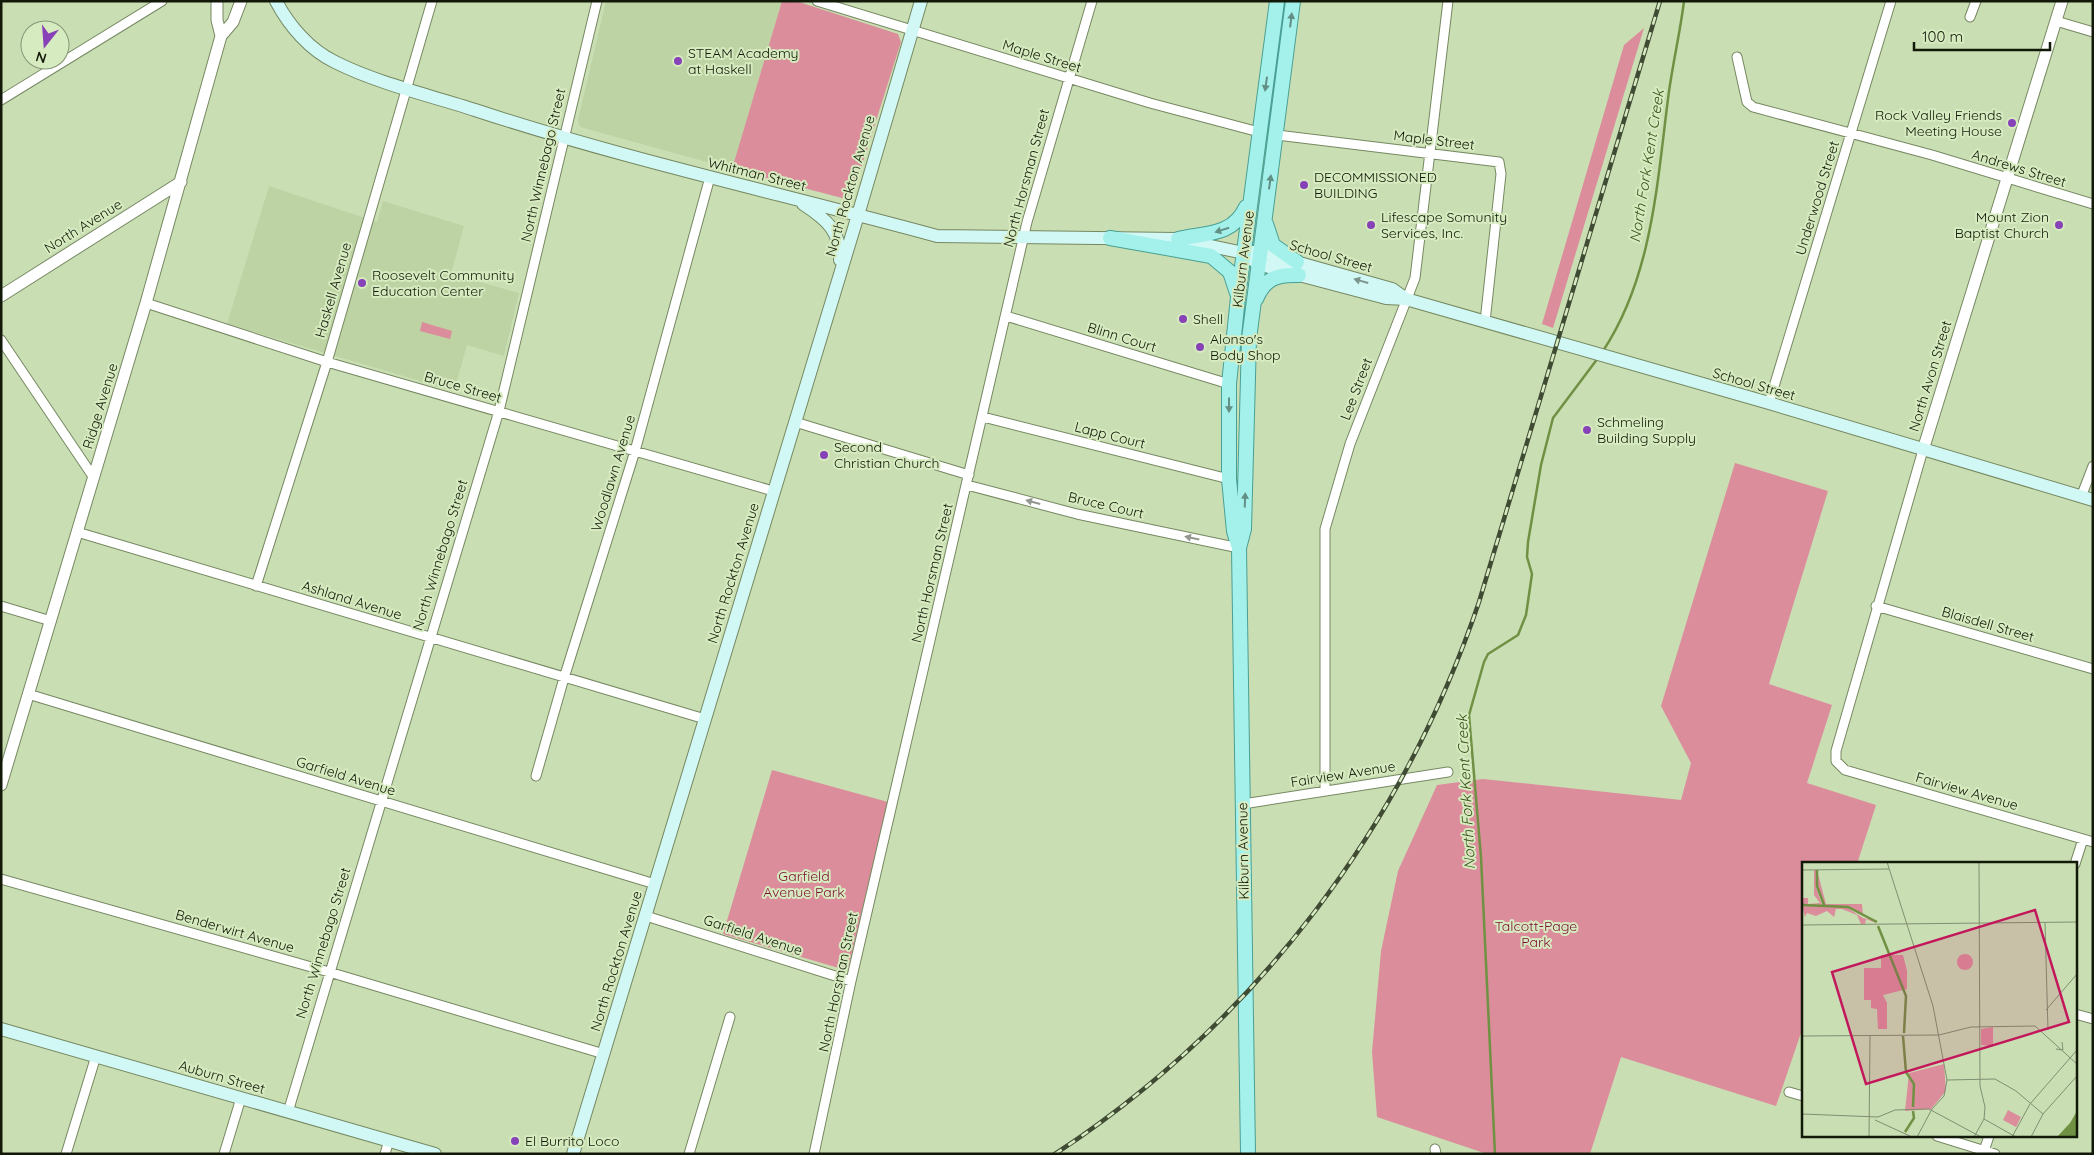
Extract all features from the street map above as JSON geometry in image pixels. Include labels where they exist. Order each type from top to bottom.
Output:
[{"type":"main road","name":"North Rockton Avenue","points":[[573,1154],[858,215],[920,1]]},
{"type":"main road","name":"Kilburn Avenue","points":[[1248,1154],[1239,548],[1234,531],[1229,479],[1229,384],[1238,297],[1277,1]]},
{"type":"main road","name":"Kilburn Avenue","points":[[1239,548],[1244,529],[1249,347],[1293,1]]},
{"type":"main road","name":"Whitman Street","points":[[275,3],[297,32],[322,54],[349,68],[563,139],[937,236],[976,238],[1178,239],[1244,253]]},
{"type":"main road","points":[[1178,239],[1217,232],[1232,226],[1242,217],[1251,197]]},
{"type":"main road","points":[[795,198],[817,213],[838,236],[841,245],[840,274]]},
{"type":"main road","points":[[1254,304],[1259,292],[1269,279],[1298,268],[1273,244],[1266,230],[1265,217]]},
{"type":"main road","points":[[1110,238],[1211,256],[1230,272],[1238,297]]},
{"type":"main road","name":"School Street","points":[[1244,253],[1298,268],[1392,289],[1406,299],[1618,362],[1769,403],[2087,499]]},
{"type":"main road","name":"Auburn Street","points":[[1,1029],[435,1154]]},
{"type":"street","points":[[1,100],[162,1]]},
{"type":"street","name":"Ridge Avenue","points":[[217,1],[217,20],[221,36]]},
{"type":"street","name":"Ridge Avenue","points":[[1,784],[146,304],[221,36],[233,22],[241,1]]},
{"type":"street","name":"Haskell Avenue","points":[[256,586],[327,362],[432,1]]},
{"type":"street","name":"North Winnebago Street","points":[[288,1112],[380,801],[499,412],[597,1]]},
{"type":"street","name":"Maple Street","points":[[817,1],[1176,110],[1260,132]]},
{"type":"street","name":"North Horsman Street","points":[[814,1154],[851,981],[1024,237],[1068,78],[1092,1]]},
{"type":"street","name":"Lee Street","points":[[1325,790],[1325,529],[1350,444],[1415,278],[1448,1]]},
{"type":"street","name":"Underwood Street","points":[[1769,403],[1892,1]]},
{"type":"street","points":[[1970,17],[1976,1]]},
{"type":"street","name":"North Avon Street","points":[[1836,762],[1836,752],[1876,606],[2006,178],[2062,1]]},
{"type":"street","points":[[2056,21],[2093,32]]},
{"type":"street","name":"Andrews Street","points":[[1737,57],[1747,102],[1753,107],[1851,133],[2093,204]]},
{"type":"street","name":"Maple Street","points":[[1277,136],[1499,162],[1500,184],[1484,322]]},
{"type":"street","name":"Woodlawn Avenue","points":[[536,776],[634,451],[710,177]]},
{"type":"street","name":"North Avenue","points":[[1,296],[181,182]]},
{"type":"street","name":"Bruce Street","points":[[146,304],[327,362],[773,492]]},
{"type":"street","name":"Blinn Court","points":[[1006,316],[1229,384]]},
{"type":"street","points":[[1,340],[94,478]]},
{"type":"street","name":"Lapp Court","points":[[983,417],[1229,479]]},
{"type":"street","points":[[795,422],[968,480]]},
{"type":"street","points":[[2087,499],[2093,466]]},
{"type":"street","name":"Bruce Court","points":[[968,480],[1077,514],[1239,548]]},
{"type":"street","name":"Ashland Avenue","points":[[77,532],[705,719]]},
{"type":"street","points":[[1,606],[50,621]]},
{"type":"street","name":"Blaisdell Street","points":[[1876,606],[2093,669]]},
{"type":"street","name":"Garfield Avenue","points":[[28,694],[655,884]]},
{"type":"street","name":"Fairview Avenue","points":[[1836,762],[1845,770],[2093,842]]},
{"type":"street","name":"Fairview Avenue","points":[[1243,804],[1448,772]]},
{"type":"street","points":[[2076,862],[2083,839]]},
{"type":"street","name":"Benderwirt Avenue","points":[[1,880],[329,972],[604,1054]]},
{"type":"street","name":"Garfield Avenue","points":[[646,916],[851,981]]},
{"type":"street","points":[[2076,1014],[2093,1020]]},
{"type":"street","points":[[688,1154],[730,1017]]},
{"type":"street","points":[[66,1154],[96,1056]]},
{"type":"street","points":[[1789,1092],[1802,1096]]},
{"type":"street","points":[[224,1154],[240,1098]]},
{"type":"street","points":[[1943,1138],[1995,1154]]},
{"type":"street","points":[[1984,1152],[1988,1138]]},
{"type":"street","points":[[384,1154],[389,1140]]},
{"type":"shaded area","name":"STEAM Academy at Haskell","points":[[606,1],[782,1],[732,169],[580,127],[578,120]]},
{"type":"shaded area","name":"Roosevelt Community Education Center","points":[[269,186],[377,222],[383,201],[464,226],[451,274],[519,293],[504,356],[467,345],[454,391],[227,324]]},
{"type":"green space","points":[[782,1],[796,1],[898,34],[901,42],[855,187],[851,193],[842,198],[732,169]]},
{"type":"green space","points":[[1644,28],[1553,328],[1542,324],[1624,45]]},
{"type":"green space","points":[[422,322],[452,331],[450,339],[420,331]]},
{"type":"green space","name":"Talcott-Page Park","points":[[1735,463],[1828,491],[1769,684],[1832,705],[1807,783],[1876,805],[1858,862],[1802,862],[1802,1030],[1776,1106],[1621,1057],[1590,1154],[1487,1154],[1377,1117],[1372,1052],[1381,951],[1398,871],[1437,785],[1483,779],[1681,800],[1691,763],[1661,706]]},
{"type":"green space","name":"Garfield Avenue Park","points":[[772,770],[888,802],[848,969],[842,969],[723,934]]},
{"type":"waterway","name":"North Fork Kent Creek","points":[[1603,351],[1619,322],[1632,292],[1650,229],[1684,1]]},
{"type":"waterway","name":"North Fork Kent Creek","points":[[1495,1154],[1481,857],[1469,715],[1488,654],[1518,635],[1526,615],[1532,574],[1527,557],[1528,542],[1541,465],[1553,418],[1598,358]]},
{"type":"railway","points":[[1055,1154],[1128,1102],[1195,1044],[1257,981],[1314,913],[1364,841],[1409,765],[1447,685],[1479,602],[1660,1]]},
{"type":"place","name":"STEAM Academy at Haskell","points":[[678,61]]},
{"type":"place","name":"Rock Valley Friends Meeting House","points":[[2012,123]]},
{"type":"place","name":"DECOMMISSIONED BUILDING","points":[[1304,185]]},
{"type":"place","name":"Lifescape Somunity Services, Inc.","points":[[1371,225]]},
{"type":"place","name":"Mount Zion Baptist Church","points":[[2059,225]]},
{"type":"place","name":"Roosevelt Community Education Center","points":[[362,283]]},
{"type":"place","name":"Shell","points":[[1183,319]]},
{"type":"place","name":"Alonso's Body Shop","points":[[1200,347]]},
{"type":"place","name":"Schmeling Building Supply","points":[[1587,430]]},
{"type":"place","name":"Second Christian Church","points":[[824,455]]},
{"type":"place","name":"El Burrito Loco","points":[[515,1141]]}]
